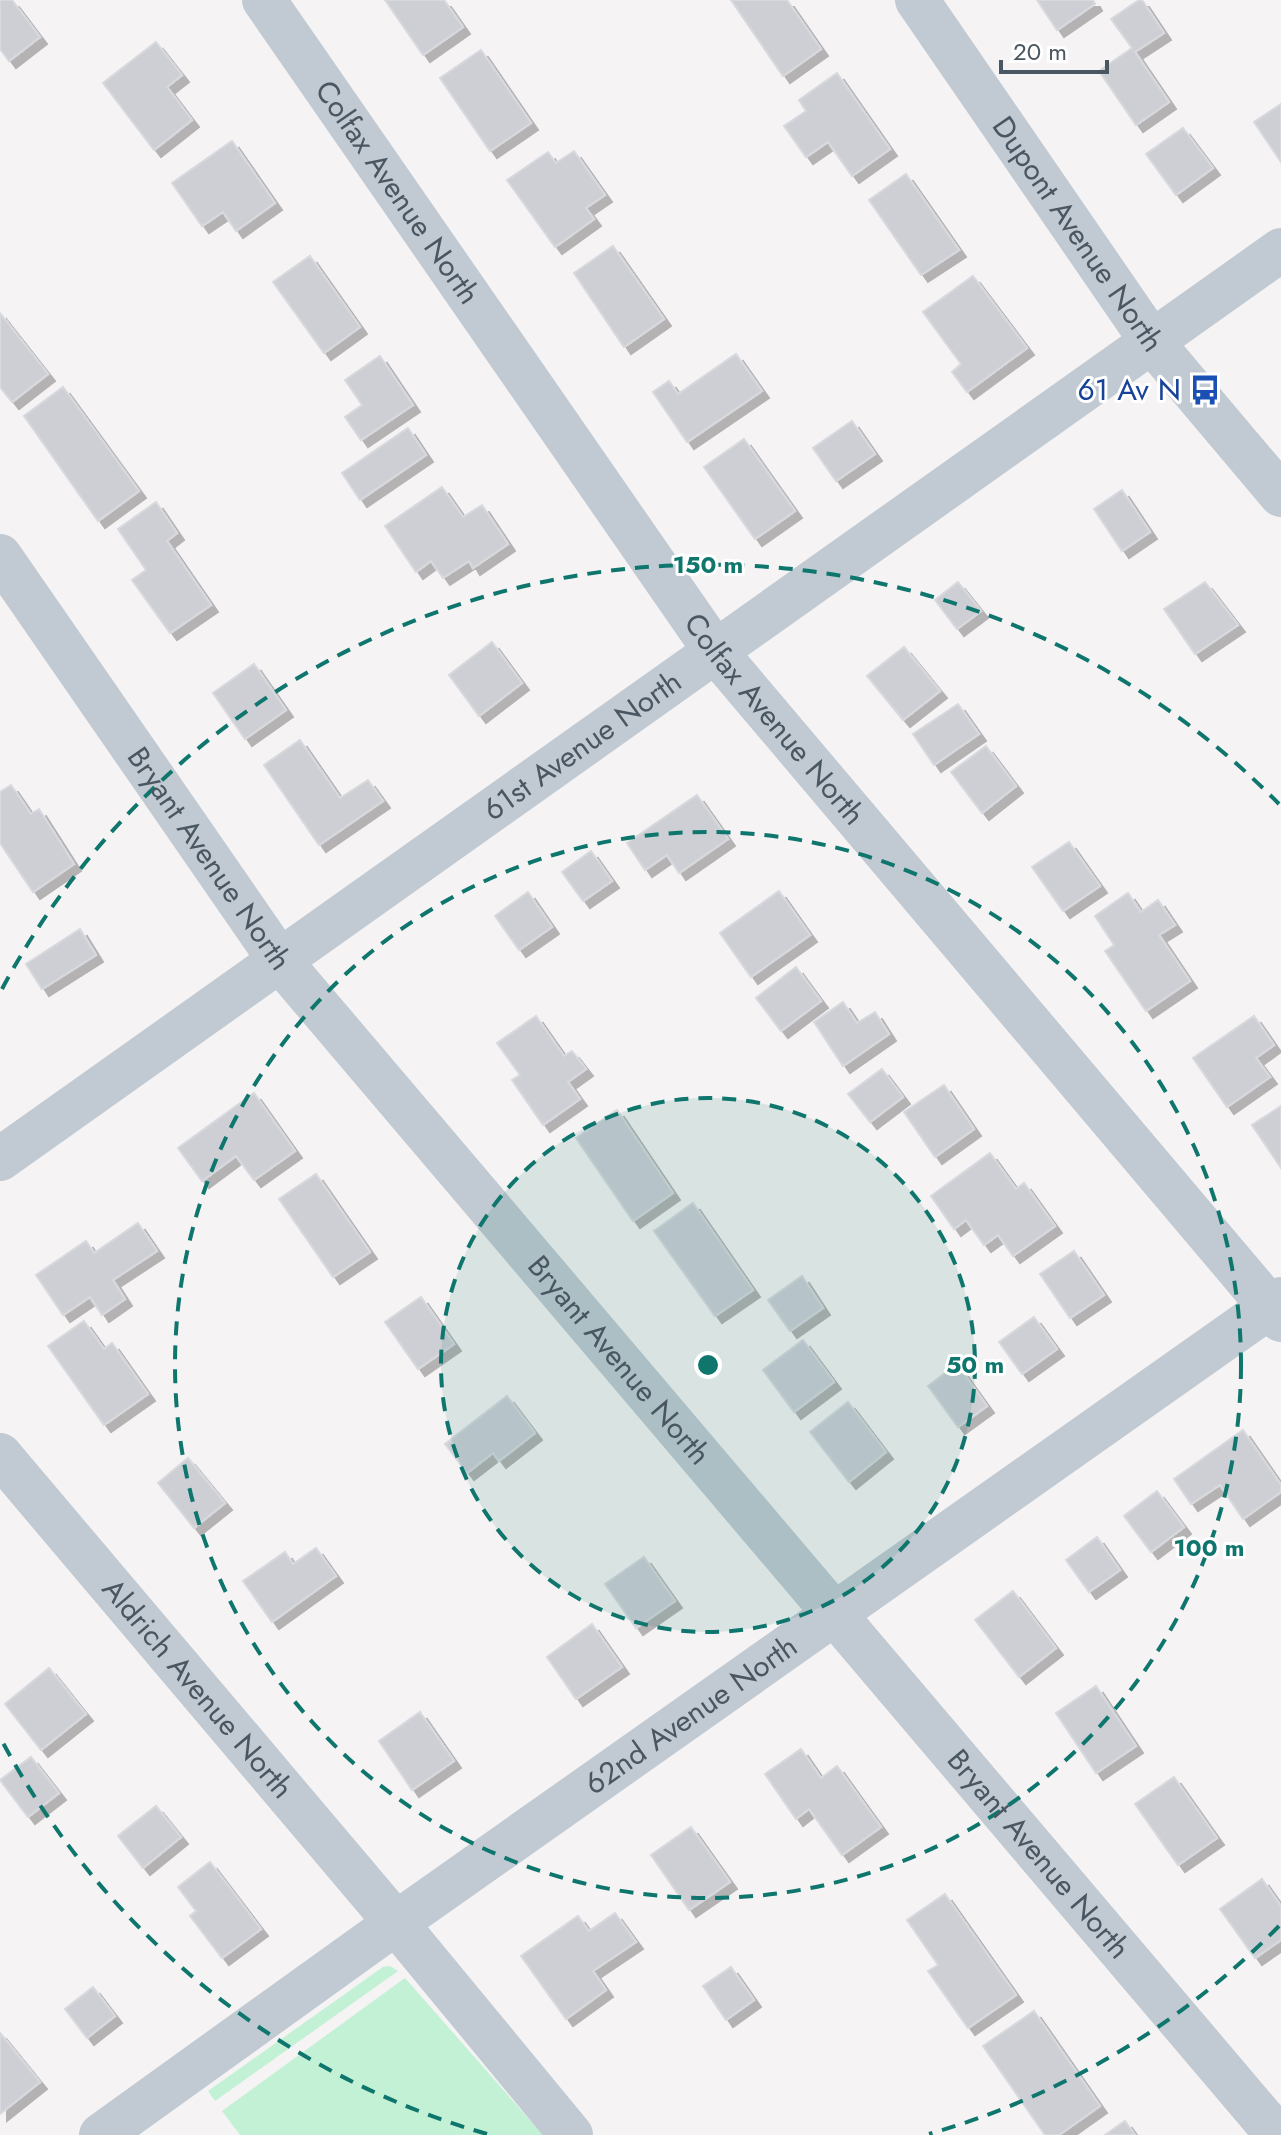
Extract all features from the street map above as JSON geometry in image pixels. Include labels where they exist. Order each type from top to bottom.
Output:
[{"type":"street","name":"Colfax Avenue North","points":[[264,0],[715,651],[1277,1308]]},
{"type":"street","name":"Dupont Avenue North","points":[[917,0],[1152,342],[1281,495]]},
{"type":"street","name":"61st Avenue North","points":[[0,1159],[1281,250]]},
{"type":"street","name":"Bryant Avenue North","points":[[0,556],[280,961],[1277,2135]]},
{"type":"street","name":"62nd Avenue North","points":[[101,2135],[833,1615],[1277,1308]]},
{"type":"street","name":"Aldrich Avenue North","points":[[0,1455],[571,2135]]},
{"type":"green space","points":[[390,1966],[398,1971],[215,2101],[208,2091],[383,1967]]},
{"type":"green space","points":[[405,1978],[543,2135],[240,2135],[222,2111]]},
{"type":"building","points":[[0,0],[12,0],[40,37],[9,61],[0,49]]},
{"type":"building","points":[[385,0],[444,0],[463,27],[423,55]]},
{"type":"building","points":[[731,0],[787,0],[821,49],[783,76]]},
{"type":"building","points":[[1037,0],[1093,0],[1095,4],[1057,30]]},
{"type":"building","points":[[1139,0],[1164,33],[1135,52],[1169,102],[1136,125],[1099,71],[1132,48],[1111,19]]},
{"type":"building","points":[[156,42],[182,75],[167,87],[192,120],[154,150],[103,83]]},
{"type":"building","points":[[481,50],[531,123],[490,151],[440,78]]},
{"type":"building","points":[[837,73],[890,149],[852,176],[828,142],[806,157],[784,126],[806,111],[799,100]]},
{"type":"building","points":[[1281,104],[1281,162],[1254,122]]},
{"type":"building","points":[[1183,128],[1213,168],[1176,195],[1146,154]]},
{"type":"building","points":[[232,141],[275,203],[236,231],[223,212],[202,226],[172,183]]},
{"type":"building","points":[[574,151],[605,195],[586,208],[594,219],[555,247],[507,180],[548,152],[556,163]]},
{"type":"building","points":[[906,174],[959,250],[921,275],[869,200]]},
{"type":"building","points":[[613,246],[664,319],[624,347],[574,273]]},
{"type":"building","points":[[310,256],[360,327],[324,353],[273,282]]},
{"type":"building","points":[[973,276],[1027,348],[967,392],[952,372],[961,364],[923,312]]},
{"type":"building","points":[[0,313],[48,374],[12,402],[0,387]]},
{"type":"building","points":[[736,354],[762,391],[687,442],[653,392],[669,381],[678,394]]},
{"type":"building","points":[[380,356],[413,405],[361,440],[345,417],[362,405],[345,380]]},
{"type":"building","points":[[63,387],[139,491],[98,521],[24,416]]},
{"type":"building","points":[[852,421],[875,454],[836,481],[813,448]]},
{"type":"building","points":[[408,428],[426,455],[360,500],[342,473]]},
{"type":"building","points":[[744,439],[795,511],[755,539],[704,467]]},
{"type":"building","points":[[442,487],[463,517],[482,505],[508,544],[473,568],[469,561],[443,578],[431,561],[416,572],[385,526]]},
{"type":"building","points":[[1122,490],[1150,532],[1122,551],[1094,509]]},
{"type":"building","points":[[156,502],[177,533],[167,541],[211,605],[170,633],[132,580],[146,570],[118,529]]},
{"type":"building","points":[[958,582],[981,611],[957,629],[935,600]]},
{"type":"building","points":[[1205,582],[1238,625],[1195,654],[1164,609]]},
{"type":"building","points":[[492,642],[522,683],[479,716],[449,675]]},
{"type":"building","points":[[904,647],[940,691],[903,720],[867,676]]},
{"type":"building","points":[[254,664],[286,710],[245,739],[213,693]]},
{"type":"building","points":[[958,704],[979,734],[934,765],[913,734]]},
{"type":"building","points":[[300,740],[340,798],[368,780],[383,801],[319,845],[264,765]]},
{"type":"building","points":[[986,746],[1016,786],[982,813],[951,772]]},
{"type":"building","points":[[11,785],[31,814],[39,809],[74,864],[33,892],[0,843],[0,792]]},
{"type":"building","points":[[697,795],[728,839],[679,873],[667,855],[645,870],[627,843]]},
{"type":"building","points":[[1069,842],[1100,886],[1063,911],[1032,867]]},
{"type":"building","points":[[591,851],[612,881],[583,901],[562,872]]},
{"type":"building","points":[[779,891],[810,935],[751,977],[720,933]]},
{"type":"building","points":[[528,892],[552,927],[519,950],[495,916]]},
{"type":"building","points":[[1128,893],[1141,912],[1158,900],[1175,925],[1159,935],[1190,981],[1146,1011],[1105,951],[1114,945],[1095,916]]},
{"type":"building","points":[[80,929],[96,955],[42,989],[26,964]]},
{"type":"building","points":[[796,967],[821,1001],[781,1031],[756,998]]},
{"type":"building","points":[[843,1002],[857,1023],[875,1012],[889,1034],[843,1066],[814,1022]]},
{"type":"building","points":[[536,1016],[564,1056],[572,1051],[586,1069],[568,1082],[580,1099],[543,1125],[512,1080],[520,1075],[497,1043]]},
{"type":"building","points":[[1254,1016],[1274,1045],[1256,1058],[1270,1077],[1227,1107],[1193,1058]]},
{"type":"building","points":[[882,1069],[903,1097],[870,1122],[848,1094]]},
{"type":"building","points":[[944,1085],[974,1129],[935,1157],[904,1112]]},
{"type":"building","points":[[254,1093],[295,1151],[254,1180],[236,1156],[202,1181],[178,1148]]},
{"type":"building","points":[[1281,1106],[1281,1168],[1252,1125]]},
{"type":"building","points":[[617,1110],[673,1193],[633,1221],[576,1138]]},
{"type":"building","points":[[990,1153],[1016,1189],[1024,1183],[1055,1226],[1013,1256],[998,1235],[984,1245],[966,1220],[954,1229],[931,1196]]},
{"type":"building","points":[[316,1174],[370,1252],[333,1277],[279,1199]]},
{"type":"building","points":[[693,1203],[753,1290],[715,1316],[654,1231]]},
{"type":"building","points":[[138,1223],[157,1251],[113,1280],[125,1299],[102,1315],[90,1297],[63,1315],[36,1275],[86,1241],[94,1253]]},
{"type":"building","points":[[1074,1251],[1104,1295],[1070,1318],[1040,1274]]},
{"type":"building","points":[[802,1276],[823,1308],[790,1331],[768,1300]]},
{"type":"building","points":[[421,1297],[454,1344],[418,1369],[385,1322]]},
{"type":"building","points":[[1034,1317],[1057,1349],[1022,1374],[999,1342]]},
{"type":"building","points":[[84,1321],[104,1349],[112,1343],[148,1394],[104,1425],[48,1346]]},
{"type":"building","points":[[803,1340],[834,1382],[794,1412],[763,1370]]},
{"type":"building","points":[[957,1364],[987,1406],[958,1427],[928,1386]]},
{"type":"building","points":[[507,1396],[535,1433],[499,1461],[493,1453],[467,1473],[445,1444]]},
{"type":"building","points":[[848,1402],[886,1452],[849,1482],[810,1432]]},
{"type":"building","points":[[1243,1430],[1281,1485],[1281,1492],[1243,1519],[1220,1485],[1191,1504],[1174,1479]]},
{"type":"building","points":[[188,1458],[225,1503],[194,1528],[158,1483]]},
{"type":"building","points":[[1157,1491],[1184,1527],[1151,1552],[1124,1516]]},
{"type":"building","points":[[1097,1537],[1120,1570],[1089,1592],[1066,1560]]},
{"type":"building","points":[[316,1548],[336,1576],[272,1622],[243,1581],[285,1552],[293,1564]]},
{"type":"building","points":[[644,1557],[675,1601],[636,1628],[605,1584]]},
{"type":"building","points":[[1013,1591],[1056,1648],[1019,1677],[975,1620]]},
{"type":"building","points":[[592,1624],[622,1667],[576,1699],[547,1657]]},
{"type":"building","points":[[49,1668],[86,1714],[41,1750],[5,1704]]},
{"type":"building","points":[[1096,1686],[1136,1746],[1096,1773],[1056,1713]]},
{"type":"building","points":[[420,1712],[454,1761],[412,1790],[379,1741]]},
{"type":"building","points":[[801,1749],[821,1778],[837,1766],[881,1827],[842,1855],[809,1809],[796,1819],[765,1774]]},
{"type":"building","points":[[31,1757],[59,1793],[28,1817],[0,1780]]},
{"type":"building","points":[[1174,1777],[1217,1838],[1178,1865],[1135,1804]]},
{"type":"building","points":[[156,1806],[181,1837],[143,1868],[118,1836]]},
{"type":"building","points":[[691,1827],[730,1882],[689,1910],[651,1855]]},
{"type":"building","points":[[210,1862],[261,1929],[222,1958],[190,1916],[196,1911],[178,1887]]},
{"type":"building","points":[[1262,1879],[1281,1906],[1281,1940],[1255,1958],[1220,1909]]},
{"type":"building","points":[[945,1894],[1016,1995],[968,2028],[928,1971],[938,1965],[907,1920]]},
{"type":"building","points":[[615,1913],[636,1942],[593,1971],[606,1990],[566,2019],[521,1956],[578,1916],[589,1931]]},
{"type":"building","points":[[731,1967],[754,2000],[726,2020],[703,1986]]},
{"type":"building","points":[[93,1987],[115,2016],[87,2038],[65,2009]]},
{"type":"building","points":[[1034,2011],[1100,2106],[1059,2135],[1045,2135],[983,2046]]},
{"type":"building","points":[[0,2033],[40,2082],[0,2114]]},
{"type":"building","points":[[1125,2121],[1135,2135],[1105,2135]]},
{"type":"place","name":"61 Av N","points":[[1205,390]]}]
